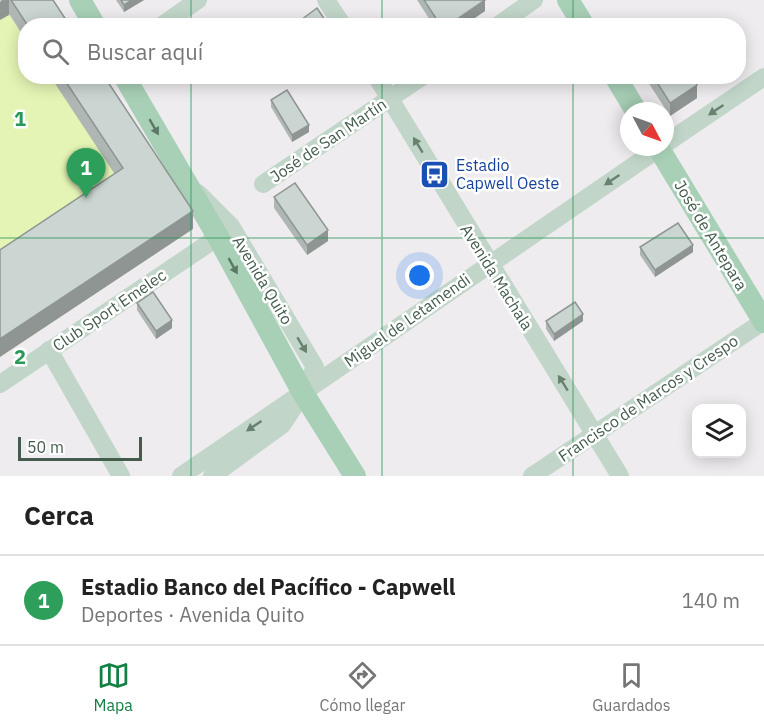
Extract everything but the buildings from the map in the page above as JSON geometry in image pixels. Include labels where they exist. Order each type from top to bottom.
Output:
[{"type":"main road","points":[[80,0],[90,18]]},
{"type":"main road","points":[[568,0],[579,18]]},
{"type":"main road","name":"Avenida Quito","points":[[129,84],[218,237],[303,393],[355,476]]},
{"type":"main road","points":[[620,84],[631,102]]},
{"type":"main road","name":"José de Antepara","points":[[666,156],[764,322]]},
{"type":"street","points":[[172,18],[198,0]]},
{"type":"street","points":[[326,0],[338,18]]},
{"type":"street","points":[[508,18],[534,0]]},
{"type":"street","name":"Miguel de Letamendi","points":[[674,138],[764,77]]},
{"type":"street","name":"Avenida Machala","points":[[381,84],[620,476]]},
{"type":"street","name":"José de San Martín","points":[[263,184],[412,84]]},
{"type":"street","name":"Miguel de Letamendi","points":[[181,476],[648,156]]},
{"type":"street","name":"Avenida Quito","points":[[184,178],[231,226],[315,367],[303,393]]},
{"type":"street","name":"Club Sport Emelec","points":[[0,384],[218,237]]},
{"type":"street","name":"Francisco de Marcos y Crespo","points":[[532,476],[764,322]]},
{"type":"street","points":[[49,350],[121,476]]},
{"type":"street","name":"Miguel de Letamendi","points":[[212,476],[282,425],[303,393]]},
{"type":"green space","points":[[0,0],[18,18],[18,84],[97,84],[193,229],[0,357]]},
{"type":"place","name":"Estadio Capwell Oeste","points":[[435,174]]},
{"type":"place","name":"Estadio Banco del Pacífico - Capwell","points":[[86,198]]}]
